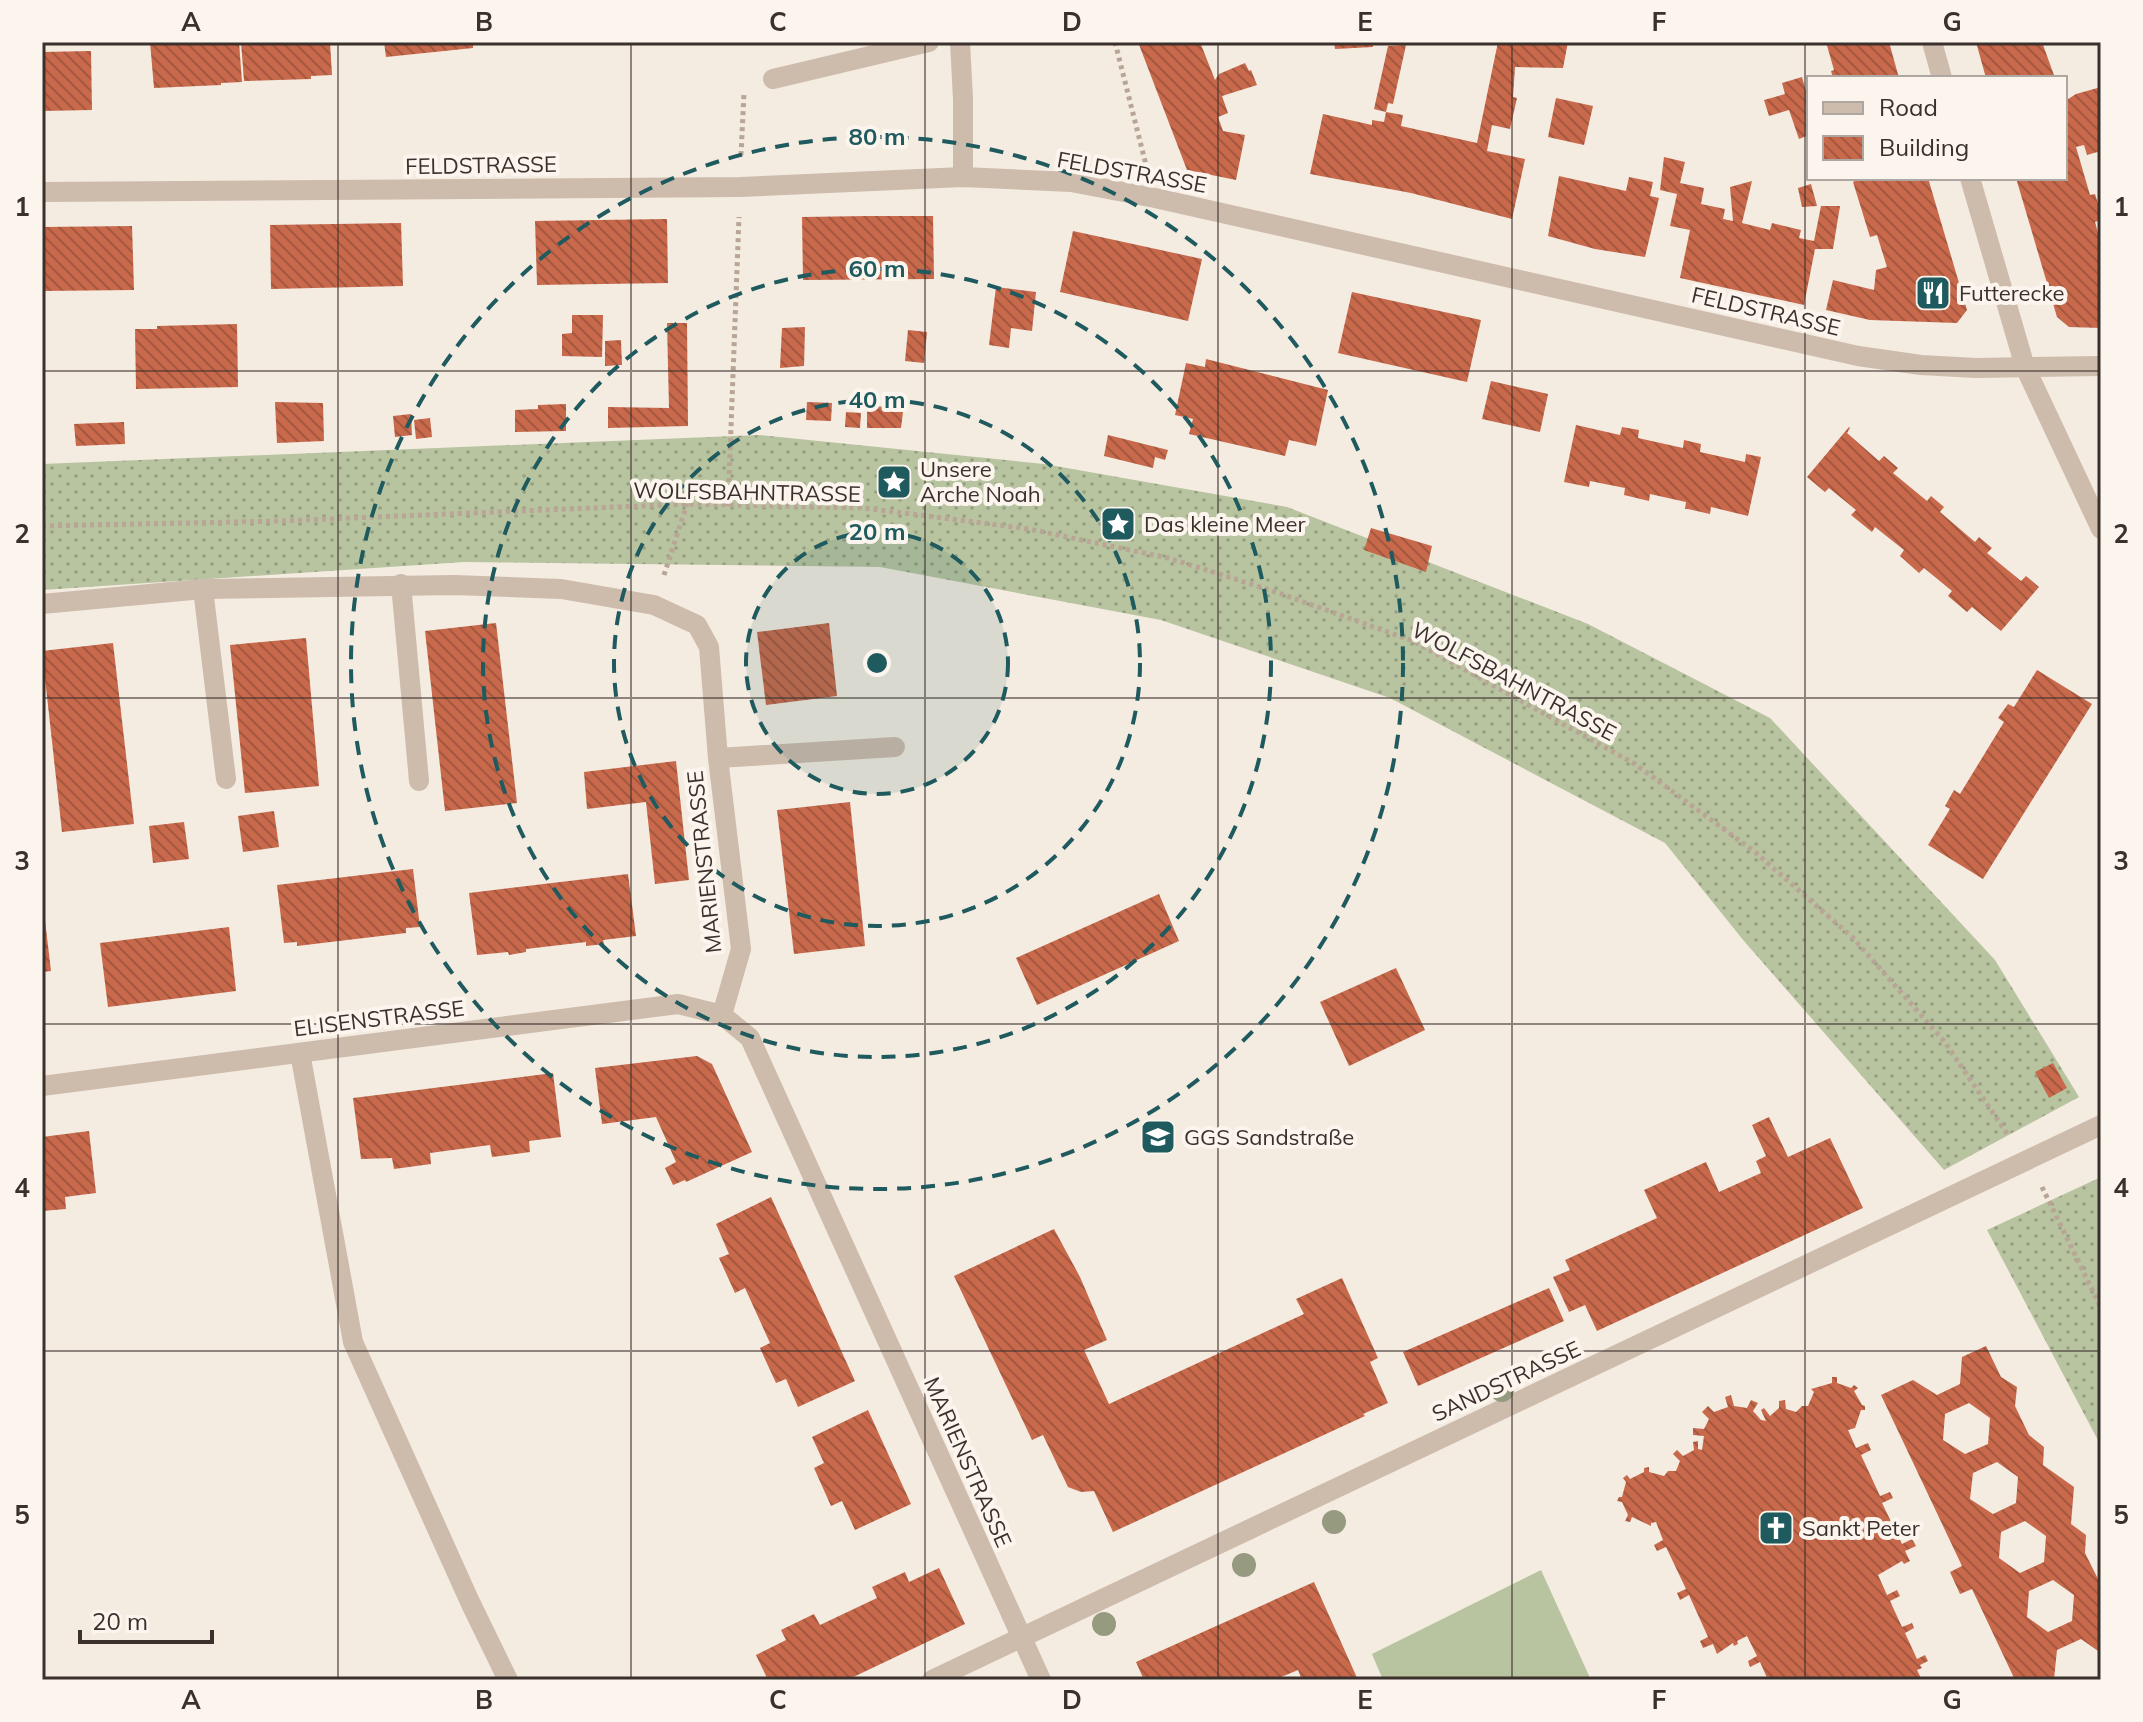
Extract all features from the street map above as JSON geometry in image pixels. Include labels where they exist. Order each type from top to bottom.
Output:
[{"type":"street","points":[[773,79],[929,42]]},
{"type":"street","points":[[960,42],[963,177]]},
{"type":"street","points":[[1932,42],[1941,76]]},
{"type":"street","name":"FELDSTRASSE","points":[[42,192],[740,187],[963,177],[1071,182],[1155,198],[1858,356],[1921,365],[1976,368],[2101,366]]},
{"type":"street","points":[[1971,180],[2025,367],[2101,529]]},
{"type":"street","points":[[401,584],[419,781]]},
{"type":"street","name":"MARIENSTRASSE","points":[[42,604],[203,589],[401,584],[561,589],[654,605],[697,625],[709,647],[718,758],[741,949],[722,1015],[750,1038],[1041,1680]]},
{"type":"street","points":[[203,589],[226,779]]},
{"type":"street","points":[[718,758],[895,747]]},
{"type":"street","name":"ELISENSTRASSE","points":[[42,1086],[678,1004],[722,1015]]},
{"type":"street","points":[[300,1053],[353,1342],[508,1680]]},
{"type":"street","name":"SANDSTRASSE","points":[[932,1680],[2101,1125]]},
{"type":"path","points":[[1115,42],[1155,198]]},
{"type":"path","points":[[728,506],[744,85],[773,79]]},
{"type":"path","points":[[654,605],[687,504]]},
{"type":"path","name":"WOLFSBAHNTRASSE","points":[[42,526],[280,521],[687,504],[864,508],[1029,529],[1168,558],[1270,590],[1413,641],[1635,764],[1755,852],[1853,938],[1944,1041],[2029,1161],[2101,1308]]},
{"type":"green space","points":[[759,435],[1044,464],[1287,507],[1588,624],[1770,718],[1995,960],[2079,1097],[1944,1170],[1744,941],[1665,843],[1390,698],[1161,620],[880,567],[464,562],[42,590],[42,464]]},
{"type":"green space","points":[[2101,1177],[2101,1446],[1987,1230]]},
{"type":"green space","points":[[1541,1570],[1591,1680],[1383,1680],[1372,1654]]},
{"type":"building","points":[[150,42],[239,42],[242,82],[154,88]]},
{"type":"building","points":[[241,42],[330,42],[332,75],[311,76],[311,79],[244,81]]},
{"type":"building","points":[[384,42],[473,42],[473,48],[386,57]]},
{"type":"building","points":[[1138,42],[1200,42],[1215,80],[1219,74],[1245,63],[1251,70],[1257,85],[1222,96],[1228,113],[1218,117],[1223,131],[1245,135],[1236,180],[1187,170]]},
{"type":"building","points":[[1334,42],[1373,42],[1373,47],[1335,49]]},
{"type":"building","points":[[1498,42],[1568,42],[1563,68],[1515,67],[1513,97],[1517,98],[1510,129],[1492,125],[1487,151],[1525,159],[1512,219],[1411,193],[1310,174],[1323,114],[1372,125],[1372,120],[1384,122],[1386,112],[1403,115],[1401,126],[1477,143]]},
{"type":"building","points":[[1826,42],[1889,42],[1898,76],[1832,76],[1831,71],[1834,70]]},
{"type":"building","points":[[1976,42],[2042,42],[2054,76],[1985,76]]},
{"type":"building","points":[[1406,45],[1393,104],[1388,103],[1386,112],[1374,109],[1388,46]]},
{"type":"building","points":[[91,51],[92,110],[42,111],[42,52]]},
{"type":"building","points":[[1802,77],[1807,95],[1807,136],[1799,139],[1789,110],[1769,116],[1764,100],[1785,94],[1782,83]]},
{"type":"building","points":[[2101,87],[2101,151],[2087,155],[2084,145],[2076,147],[2090,195],[2095,194],[2101,213],[2101,220],[2095,222],[2101,244],[2101,328],[2069,327],[2057,317],[2017,180],[2067,180],[2067,100]]},
{"type":"building","points":[[1556,98],[1593,106],[1584,145],[1548,137]]},
{"type":"building","points":[[1664,157],[1685,162],[1680,183],[1704,188],[1701,204],[1725,209],[1723,219],[1733,221],[1730,187],[1752,181],[1742,223],[1770,230],[1772,223],[1801,230],[1799,238],[1814,241],[1821,206],[1840,206],[1833,249],[1815,249],[1804,305],[1680,278],[1690,230],[1670,226],[1677,194],[1660,190]]},
{"type":"building","points":[[1559,176],[1626,191],[1629,177],[1653,182],[1650,196],[1659,198],[1645,257],[1595,249],[1548,236]]},
{"type":"building","points":[[1929,180],[1967,310],[1957,323],[1870,320],[1826,310],[1833,280],[1874,290],[1876,270],[1887,267],[1877,235],[1870,237],[1853,182]]},
{"type":"building","points":[[1811,184],[1817,206],[1802,207],[1798,188]]},
{"type":"building","points":[[933,216],[934,279],[803,280],[802,217]]},
{"type":"building","points":[[667,219],[668,283],[537,285],[535,221]]},
{"type":"building","points":[[401,223],[403,286],[271,289],[270,225]]},
{"type":"building","points":[[132,226],[134,290],[42,291],[42,227]]},
{"type":"building","points":[[1073,231],[1202,259],[1188,321],[1060,292]]},
{"type":"building","points":[[996,287],[1036,292],[1032,331],[1011,328],[1009,348],[989,345]]},
{"type":"building","points":[[1352,292],[1481,320],[1467,382],[1338,353]]},
{"type":"building","points":[[572,315],[603,315],[602,357],[562,356],[562,334],[572,333]]},
{"type":"building","points":[[667,323],[687,323],[688,426],[608,428],[608,407],[669,408]]},
{"type":"building","points":[[237,324],[238,387],[136,389],[135,329]]},
{"type":"building","points":[[805,327],[804,366],[780,368],[782,328]]},
{"type":"building","points":[[908,330],[927,332],[924,363],[905,361]]},
{"type":"building","points":[[621,340],[622,365],[605,366],[605,341]]},
{"type":"building","points":[[1206,359],[1328,390],[1316,446],[1289,440],[1285,456],[1189,434],[1193,419],[1175,415],[1186,363],[1205,367]]},
{"type":"building","points":[[1491,381],[1548,394],[1540,432],[1482,419]]},
{"type":"building","points":[[275,402],[323,403],[324,441],[277,443]]},
{"type":"building","points":[[807,402],[832,403],[831,421],[806,420]]},
{"type":"building","points":[[566,404],[566,431],[515,432],[515,410]]},
{"type":"building","points":[[867,406],[890,407],[889,411],[903,412],[901,428],[867,428]]},
{"type":"building","points":[[846,412],[861,413],[860,428],[845,427]]},
{"type":"building","points":[[411,414],[412,435],[395,437],[393,416]]},
{"type":"building","points":[[430,418],[432,437],[416,439],[414,420]]},
{"type":"building","points":[[124,422],[125,444],[76,446],[74,424]]},
{"type":"building","points":[[1576,425],[1620,435],[1622,427],[1639,430],[1638,438],[1683,448],[1684,440],[1701,444],[1700,452],[1745,462],[1746,454],[1761,457],[1748,516],[1711,507],[1710,514],[1685,509],[1686,502],[1650,494],[1649,501],[1624,495],[1625,488],[1590,481],[1589,487],[1564,482]]},
{"type":"building","points":[[1849,427],[1847,433],[1879,461],[1884,456],[1898,468],[1893,473],[1927,501],[1931,496],[1944,507],[1940,512],[1975,542],[1979,537],[1992,548],[1987,553],[2021,581],[2026,576],[2039,587],[2001,631],[1972,607],[1967,612],[1948,596],[1952,591],[1924,568],[1919,573],[1900,556],[1904,550],[1875,527],[1872,532],[1851,515],[1856,510],[1829,488],[1825,492],[1807,477]]},
{"type":"building","points":[[1108,435],[1168,450],[1165,460],[1155,457],[1153,468],[1104,456]]},
{"type":"building","points":[[1371,528],[1432,546],[1426,572],[1364,550]]},
{"type":"building","points":[[496,623],[517,803],[445,811],[425,631]]},
{"type":"building","points":[[829,623],[837,696],[766,705],[757,632]]},
{"type":"building","points":[[306,638],[319,786],[245,793],[230,645]]},
{"type":"building","points":[[113,643],[134,824],[62,832],[42,651]]},
{"type":"building","points":[[2037,670],[2092,704],[1983,879],[1928,845],[1950,809],[1945,806],[1954,790],[1960,794],[2004,722],[1998,718],[2008,704],[2014,707]]},
{"type":"building","points":[[676,761],[689,880],[655,884],[646,802],[587,809],[584,772]]},
{"type":"building","points":[[850,802],[865,946],[794,954],[777,810]]},
{"type":"building","points":[[274,811],[279,847],[243,852],[238,816]]},
{"type":"building","points":[[184,822],[189,859],[153,863],[149,826]]},
{"type":"building","points":[[413,869],[420,927],[406,928],[406,933],[297,946],[297,942],[284,943],[277,885]]},
{"type":"building","points":[[628,874],[636,936],[603,940],[604,944],[586,946],[586,942],[526,949],[526,952],[509,955],[508,952],[477,955],[469,893]]},
{"type":"building","points":[[1159,894],[1179,941],[1037,1005],[1016,958]]},
{"type":"building","points":[[42,913],[51,971],[42,972]]},
{"type":"building","points":[[229,927],[236,991],[108,1007],[100,943]]},
{"type":"building","points":[[1396,968],[1425,1030],[1349,1066],[1320,1002]]},
{"type":"building","points":[[697,1056],[712,1064],[752,1152],[673,1185],[665,1168],[676,1162],[656,1117],[602,1124],[595,1068]]},
{"type":"building","points":[[2053,1063],[2067,1088],[2049,1098],[2035,1072]]},
{"type":"building","points":[[553,1073],[561,1137],[529,1141],[530,1152],[492,1157],[490,1145],[430,1153],[431,1164],[394,1169],[392,1158],[361,1159],[353,1098]]},
{"type":"building","points":[[1769,1117],[1788,1157],[1830,1138],[1863,1208],[1597,1331],[1585,1305],[1569,1312],[1553,1277],[1570,1270],[1565,1260],[1657,1218],[1644,1190],[1706,1162],[1719,1192],[1761,1173],[1756,1161],[1766,1156],[1752,1125]]},
{"type":"building","points":[[89,1131],[96,1193],[65,1197],[66,1209],[42,1211],[42,1137]]},
{"type":"building","points":[[771,1197],[855,1381],[798,1407],[786,1379],[776,1383],[760,1348],[770,1343],[745,1288],[735,1293],[719,1258],[729,1254],[716,1224]]},
{"type":"building","points":[[1054,1229],[1080,1277],[1107,1340],[1084,1350],[1109,1404],[1304,1314],[1296,1299],[1342,1278],[1378,1358],[1370,1362],[1388,1403],[1113,1532],[1094,1491],[1081,1492],[1068,1487],[1043,1435],[1032,1440],[954,1276]]},
{"type":"building","points":[[1549,1288],[1564,1321],[1418,1386],[1403,1352]]},
{"type":"building","points":[[1986,1346],[2001,1377],[2017,1387],[2015,1406],[2029,1435],[2044,1447],[2043,1465],[2074,1487],[2071,1524],[2086,1535],[2085,1553],[2101,1585],[2101,1653],[2081,1639],[2057,1650],[2054,1679],[2051,1680],[2015,1680],[1972,1589],[1960,1594],[1950,1572],[1962,1566],[1881,1395],[1913,1380],[1937,1395],[1960,1384],[1962,1357]],"holes":[[[1969,1403],[1990,1418],[1988,1444],[1965,1454],[1943,1440],[1945,1414]],[[1997,1462],[2018,1477],[2016,1503],[1993,1514],[1970,1499],[1973,1473]],[[2025,1521],[2046,1536],[2044,1562],[2020,1573],[1999,1558],[2001,1532]],[[2053,1580],[2074,1595],[2072,1621],[2048,1632],[2027,1617],[2029,1591]]]},
{"type":"building","name":"Sankt Peter","points":[[1832,1377],[1837,1377],[1837,1383],[1858,1388],[1854,1391],[1865,1410],[1861,1410],[1855,1428],[1848,1430],[1856,1448],[1868,1443],[1871,1450],[1861,1455],[1880,1496],[1890,1492],[1893,1498],[1882,1503],[1902,1544],[1912,1539],[1916,1546],[1905,1551],[1910,1561],[1904,1564],[1902,1561],[1878,1575],[1887,1595],[1897,1590],[1900,1596],[1890,1601],[1902,1627],[1912,1623],[1914,1628],[1905,1633],[1917,1659],[1925,1655],[1928,1661],[1917,1670],[1922,1680],[1768,1680],[1760,1662],[1750,1667],[1748,1661],[1757,1656],[1747,1636],[1717,1654],[1713,1644],[1703,1648],[1700,1641],[1708,1637],[1689,1595],[1680,1600],[1677,1593],[1686,1589],[1666,1547],[1657,1551],[1654,1545],[1663,1540],[1656,1522],[1651,1526],[1632,1517],[1630,1522],[1625,1521],[1628,1515],[1622,1502],[1617,1501],[1622,1497],[1626,1482],[1623,1478],[1627,1475],[1630,1479],[1649,1467],[1649,1472],[1664,1476],[1668,1471],[1676,1471],[1680,1461],[1673,1454],[1677,1450],[1683,1456],[1694,1450],[1693,1442],[1698,1441],[1698,1449],[1702,1450],[1704,1436],[1693,1435],[1693,1428],[1704,1429],[1709,1419],[1702,1412],[1708,1406],[1714,1412],[1728,1407],[1725,1397],[1731,1395],[1734,1406],[1747,1408],[1751,1400],[1758,1403],[1753,1411],[1766,1421],[1761,1410],[1764,1408],[1770,1416],[1779,1408],[1779,1401],[1785,1400],[1786,1409],[1796,1412],[1802,1406],[1808,1406],[1814,1392],[1811,1389],[1832,1383]]},
{"type":"building","points":[[868,1410],[911,1504],[855,1530],[842,1501],[831,1506],[814,1468],[824,1463],[812,1437]]},
{"type":"building","points":[[939,1568],[965,1624],[847,1680],[768,1680],[756,1655],[786,1640],[781,1630],[814,1614],[820,1625],[877,1598],[872,1587],[905,1572],[909,1582]]},
{"type":"building","points":[[1314,1582],[1358,1680],[1302,1680],[1298,1670],[1274,1680],[1144,1680],[1136,1662]]},
{"type":"place","name":"Futterecke","points":[[1933,293]]},
{"type":"place","name":"Unsere Arche Noah","points":[[894,482]]},
{"type":"place","name":"Das kleine Meer","points":[[1118,524]]},
{"type":"place","name":"GGS Sandstraße","points":[[1158,1137]]},
{"type":"place","name":"Sankt Peter","points":[[1776,1528]]}]
